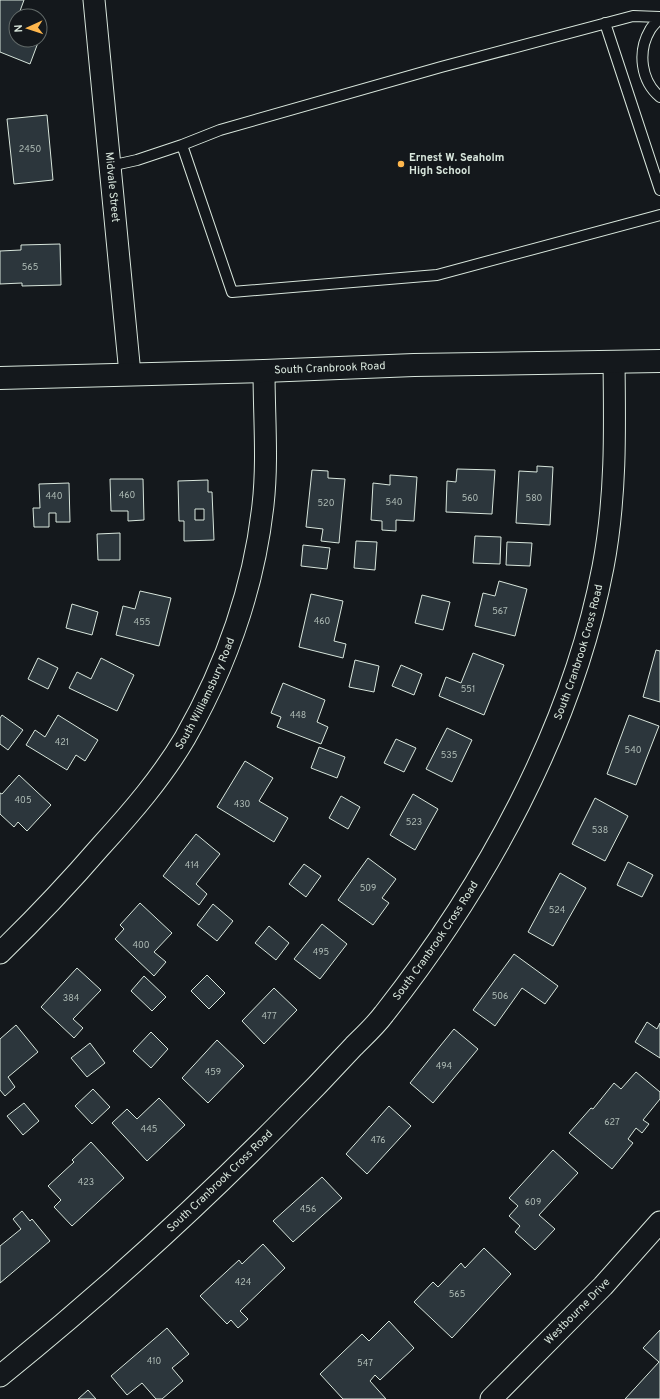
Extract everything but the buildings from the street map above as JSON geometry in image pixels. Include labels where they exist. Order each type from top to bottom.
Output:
[{"type":"street","name":"Midvale Street","points":[[94,0],[130,374]]},
{"type":"street","name":"South Cranbrook Road","points":[[0,378],[264,371],[414,365],[614,363],[660,361]]},
{"type":"street","name":"South Cranbrook Cross Road","points":[[0,1376],[74,1315],[138,1259],[238,1165],[326,1077],[382,1017],[446,930],[498,845],[543,754],[574,676],[592,614],[603,565],[611,511],[614,456],[614,363]]},
{"type":"street","name":"South Williamsbury Road","points":[[0,953],[82,868],[142,800],[184,739],[206,698],[240,615],[250,578],[258,539],[263,504],[265,468],[264,371]]},
{"type":"street","name":"Westbourne Drive","points":[[491,1399],[603,1286],[660,1222]]},
{"type":"lane","points":[[110,166],[137,160],[220,130],[441,67],[633,16],[660,18]]},
{"type":"lane","points":[[660,18],[650,30],[644,46],[642,62],[646,79],[655,93],[660,97]]},
{"type":"lane","points":[[605,23],[660,190]]},
{"type":"lane","points":[[182,145],[232,292],[437,275],[660,215]]},
{"type":"place","name":"Ernest W. Seaholm High School","points":[[401,164]]}]
